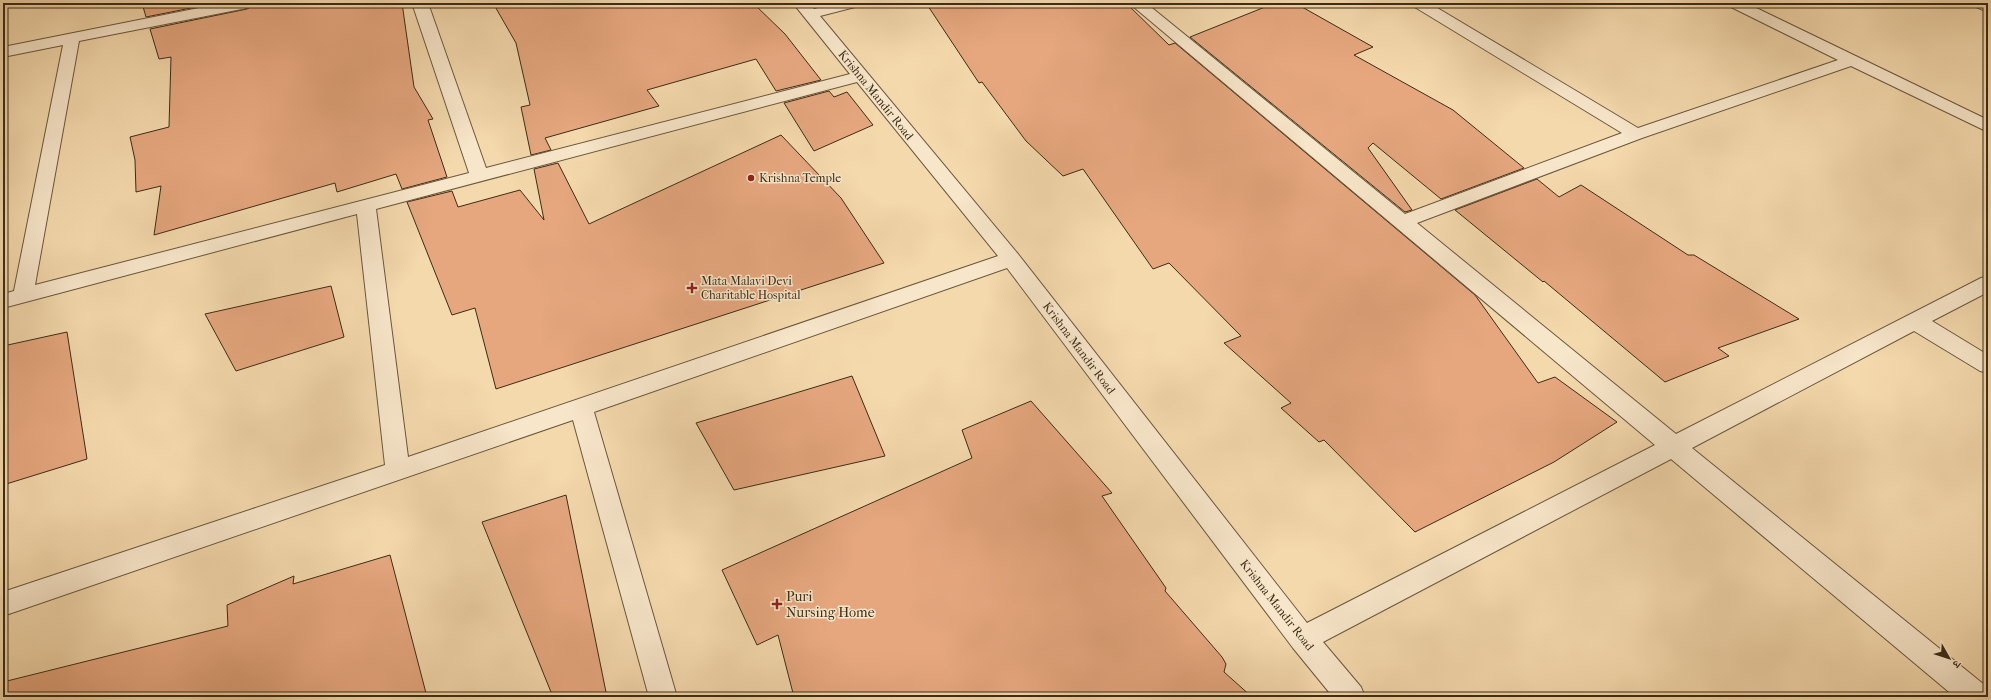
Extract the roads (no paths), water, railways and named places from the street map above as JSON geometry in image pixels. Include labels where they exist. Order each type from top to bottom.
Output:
[{"type":"street","points":[[3,52],[247,3]]},
{"type":"street","points":[[420,3],[479,175]]},
{"type":"street","points":[[805,8],[854,3]]},
{"type":"street","points":[[1137,3],[1977,697]]},
{"type":"street","points":[[1418,3],[1636,134]]},
{"type":"street","points":[[1734,3],[1988,127]]},
{"type":"street","points":[[1979,3],[1988,7]]},
{"type":"street","name":"Krishna Mandir Road","points":[[805,8],[1011,259],[1303,639],[1351,697]]},
{"type":"street","points":[[23,296],[72,38]]},
{"type":"street","points":[[1402,222],[1636,134],[1853,60]]},
{"type":"street","points":[[3,301],[861,76]]},
{"type":"street","points":[[366,205],[398,470]]},
{"type":"street","points":[[3,604],[581,408],[1011,259]]},
{"type":"street","points":[[1303,639],[1916,322],[1988,283]]},
{"type":"street","points":[[1916,322],[1988,365]]},
{"type":"street","points":[[581,408],[663,697]]},
{"type":"place","name":"Krishna Temple","points":[[751,178]]},
{"type":"place","name":"Mata Malavi Devi Charitable Hospital","points":[[692,288]]},
{"type":"place","name":"Puri Nursing Home","points":[[777,604]]}]
